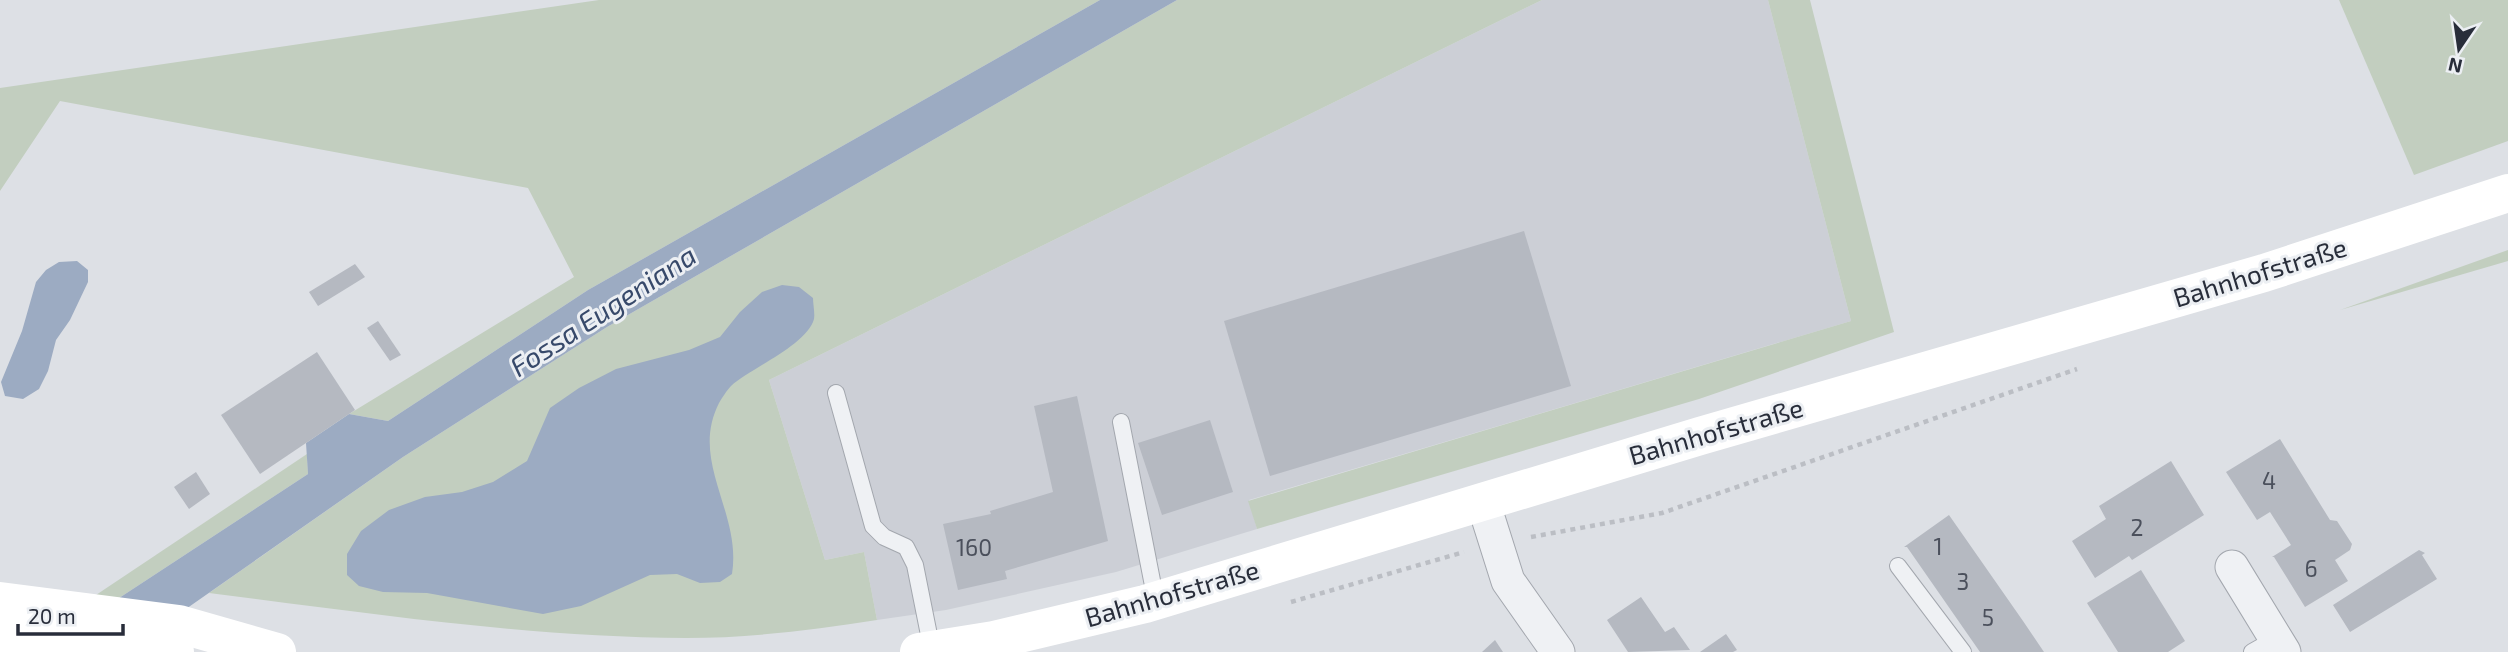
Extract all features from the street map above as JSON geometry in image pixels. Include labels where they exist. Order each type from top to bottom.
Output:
[{"type":"street","name":"Bahnhofstraße","points":[[925,651],[994,640],[1156,601],[1700,436],[2264,273],[2508,193]]},
{"type":"street","points":[[1483,502],[1508,581],[1558,652]]},
{"type":"street","points":[[2232,567],[2270,648]]},
{"type":"street","points":[[0,601],[80,611],[172,643]]},
{"type":"street","points":[[0,634],[172,643],[277,652]]},
{"type":"lane","points":[[836,393],[873,526],[884,537],[906,547],[915,565],[925,651]]},
{"type":"lane","points":[[1121,422],[1156,601]]},
{"type":"lane","points":[[1898,566],[1963,652]]},
{"type":"path","points":[[1284,604],[1495,543],[1662,513],[2082,367]]},
{"type":"shaded area","points":[[1542,0],[1768,0],[1851,321],[1249,500],[1257,529],[1116,572],[946,610],[877,620],[864,552],[825,560],[769,380]]},
{"type":"green space","points":[[599,0],[1100,0],[588,290],[388,421],[349,414],[574,277],[528,188],[60,101],[0,191],[0,88]]},
{"type":"green space","points":[[1177,0],[1542,0],[769,380],[825,560],[864,552],[877,620],[734,637],[626,637],[447,623],[209,593],[403,457],[607,327]]},
{"type":"green space","points":[[1768,0],[1810,0],[1894,332],[1699,399],[1257,529],[1248,501],[1851,321]]},
{"type":"green space","points":[[2339,0],[2508,0],[2508,141],[2414,175]]},
{"type":"green space","points":[[2508,250],[2508,261],[2340,310]]},
{"type":"green space","points":[[307,454],[308,474],[110,604],[90,599]]},
{"type":"water","name":"Fossa Eugeniana","points":[[1100,0],[1177,0],[607,327],[403,457],[183,611],[110,604],[308,474],[306,443],[349,414],[388,421],[588,290]]},
{"type":"water","points":[[77,261],[88,270],[88,282],[70,320],[56,340],[48,371],[39,389],[23,399],[5,396],[1,382],[22,331],[36,282],[46,270],[59,262]]},
{"type":"water","points":[[782,285],[799,287],[813,298],[814,319],[809,329],[790,347],[731,386],[719,403],[711,425],[713,467],[730,529],[733,551],[732,574],[720,582],[700,583],[677,574],[650,575],[581,606],[543,614],[427,593],[383,592],[359,586],[347,575],[347,554],[361,531],[389,510],[425,497],[462,492],[493,482],[527,461],[550,408],[579,388],[616,369],[689,350],[720,337],[740,312],[762,292]]},
{"type":"building","points":[[1524,231],[1571,386],[1270,476],[1224,321]]},
{"type":"building","points":[[355,264],[365,277],[318,306],[309,292]]},
{"type":"building","points":[[378,321],[401,355],[390,361],[367,328]]},
{"type":"building","points":[[317,352],[355,410],[260,474],[221,415]]},
{"type":"building","points":[[1077,396],[1108,541],[1005,571],[1007,579],[958,590],[943,524],[991,514],[990,511],[1053,492],[1034,406]]},
{"type":"building","points":[[1210,420],[1233,492],[1162,515],[1138,443]]},
{"type":"building","points":[[2280,439],[2330,520],[2337,521],[2352,544],[2350,550],[2335,560],[2348,581],[2305,607],[2272,557],[2291,545],[2270,512],[2257,520],[2226,472]]},
{"type":"building","points":[[2171,461],[2204,515],[2132,560],[2129,556],[2095,578],[2072,541],[2106,519],[2099,506]]},
{"type":"building","points":[[196,472],[210,494],[189,509],[174,487]]},
{"type":"building","points":[[1949,515],[2044,652],[1980,652],[1907,547],[1904,547]]},
{"type":"building","points":[[2419,550],[2425,553],[2422,555],[2437,579],[2350,632],[2333,605]]},
{"type":"building","points":[[2141,570],[2185,641],[2168,652],[2118,652],[2087,603]]},
{"type":"building","points":[[1641,597],[1665,632],[1674,627],[1690,650],[1628,652],[1607,620]]},
{"type":"building","points":[[1726,634],[1737,650],[1700,652]]},
{"type":"building","points":[[1495,640],[1503,652],[1482,652]]}]
